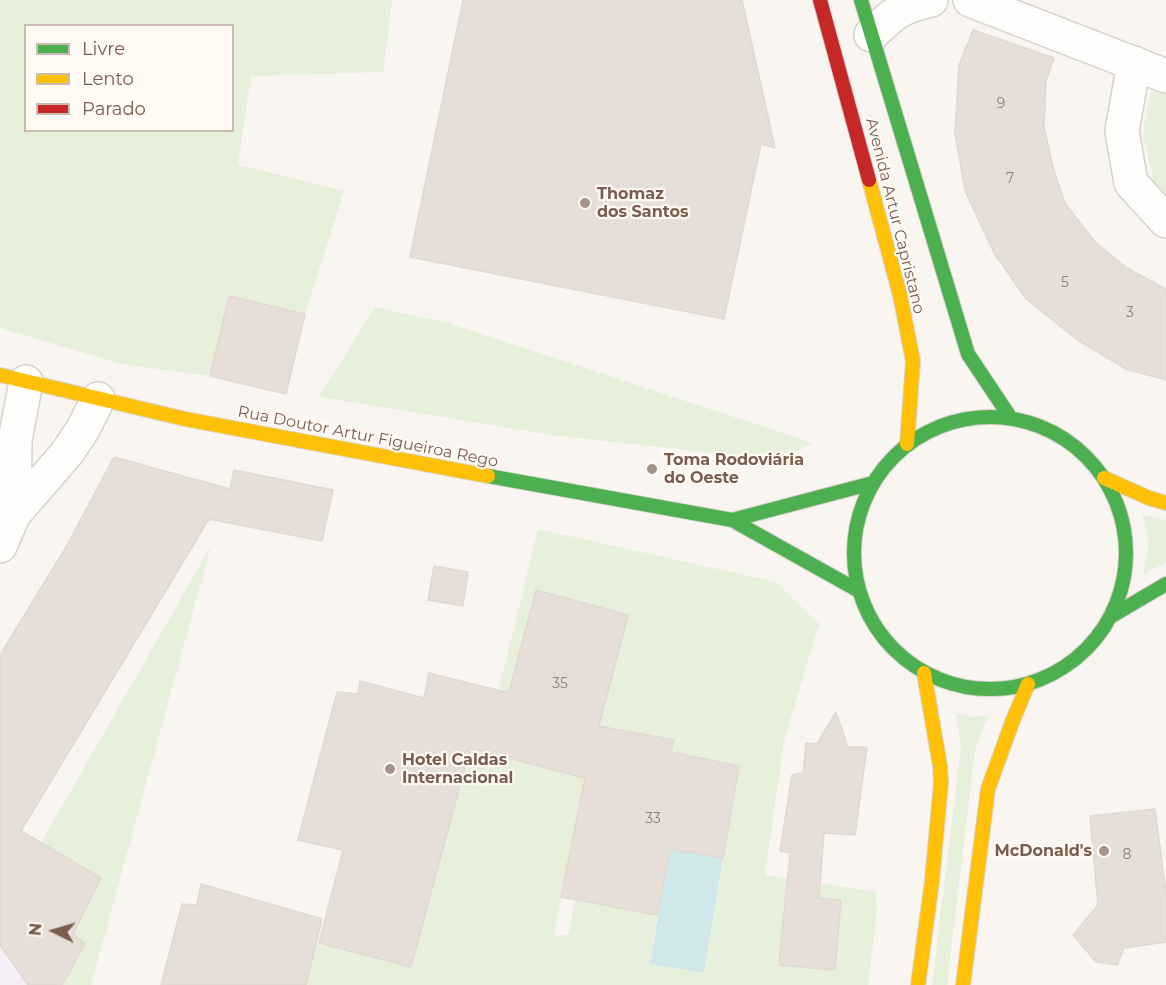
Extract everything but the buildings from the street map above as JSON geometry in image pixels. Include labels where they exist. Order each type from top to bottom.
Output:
[{"type":"main road","name":"Avenida Artur Capristano","points":[[820,0],[897,284],[913,361],[907,444]]},
{"type":"main road","name":"Avenida Artur Capristano","points":[[861,0],[968,354],[1010,417]]},
{"type":"main road","name":"Rua Doutor Artur Figueiroa Rego","points":[[13,379],[185,419],[732,520],[859,591]]},
{"type":"main road","points":[[986,416],[1010,417],[1038,424],[1064,437],[1086,455],[1104,478],[1116,499],[1123,522],[1126,546],[1125,571],[1120,595],[1110,617],[1094,641],[1075,660],[1053,674],[1028,684],[1001,689],[975,689],[948,684],[924,673],[902,658],[883,639],[868,616],[859,591],[854,565],[854,538],[873,483],[892,457],[907,444],[942,424],[986,416]]},
{"type":"main road","points":[[1104,478],[1166,503]]},
{"type":"main road","name":"Rua Doutor Artur Figueiroa Rego","points":[[732,520],[873,483]]},
{"type":"main road","points":[[1110,617],[1166,584]]},
{"type":"main road","points":[[918,985],[932,881],[941,783],[924,673]]},
{"type":"main road","points":[[963,985],[988,789],[1028,684]]},
{"type":"street","points":[[871,35],[892,15],[909,5],[931,0]]},
{"type":"street","points":[[981,2],[1166,76]]},
{"type":"street","points":[[1134,63],[1122,131],[1131,183],[1166,222]]},
{"type":"street","points":[[13,379],[14,514]]},
{"type":"street","points":[[0,546],[14,514],[67,453],[83,429],[98,399]]},
{"type":"shaded area","points":[[0,945],[28,985],[0,985]]},
{"type":"green space","points":[[0,0],[392,0],[383,72],[251,76],[238,165],[344,191],[305,314],[229,296],[210,376],[122,364],[0,328]]},
{"type":"green space","points":[[1153,84],[1166,89],[1166,194],[1154,183],[1143,137]]},
{"type":"green space","points":[[375,307],[448,323],[813,443],[777,460],[559,436],[319,397]]},
{"type":"green space","points":[[1142,515],[1166,520],[1166,562],[1143,575],[1149,541]]},
{"type":"green space","points":[[538,529],[776,582],[819,624],[784,741],[765,875],[876,892],[877,911],[868,985],[306,985],[316,943],[411,967],[486,687],[499,689]],"holes":[[[537,591],[628,615],[584,778],[494,754]],[[674,740],[671,752],[739,766],[704,973],[650,964],[657,915],[575,900],[569,934],[554,936],[585,779],[631,789]],[[786,895],[841,900],[835,969]]]},
{"type":"green space","points":[[211,546],[91,985],[62,985],[85,944],[73,934],[100,878],[41,843]]},
{"type":"green space","points":[[956,713],[972,717],[988,716],[975,750],[947,985],[932,985],[961,747]]},
{"type":"water","points":[[669,849],[723,858],[704,973],[650,964]]},
{"type":"traffic: fast","points":[[861,0],[968,354],[1010,417]]},
{"type":"traffic: fast","points":[[977,417],[1003,417],[1042,427],[1066,440],[1086,457],[1103,477],[1116,501],[1124,526],[1126,553],[1124,580],[1116,605],[1103,629],[1086,649],[1066,666],[1042,679],[1017,687],[977,689],[950,683],[926,673],[904,658],[885,639],[870,617],[860,593],[854,566],[854,540],[860,513],[870,489],[885,467],[904,448],[926,433],[950,423],[977,417]]},
{"type":"traffic: fast","points":[[488,476],[732,520],[859,591]]},
{"type":"traffic: fast","points":[[732,520],[873,483]]},
{"type":"traffic: fast","points":[[1110,617],[1166,584]]},
{"type":"traffic: slow","points":[[869,180],[900,295],[913,361],[907,444]]},
{"type":"traffic: slow","points":[[0,375],[185,419],[488,476]]},
{"type":"traffic: slow","points":[[1104,478],[1166,503]]},
{"type":"traffic: slow","points":[[918,985],[932,881],[941,783],[924,673]]},
{"type":"traffic: slow","points":[[963,985],[988,789],[1028,684]]},
{"type":"traffic: jam","points":[[820,0],[869,180]]},
{"type":"place","name":"Thomaz dos Santos","points":[[585,203]]},
{"type":"place","name":"Toma Rodoviária do Oeste","points":[[652,469]]},
{"type":"place","name":"Hotel Caldas Internacional","points":[[390,769]]},
{"type":"place","name":"McDonald's","points":[[1104,851]]}]
